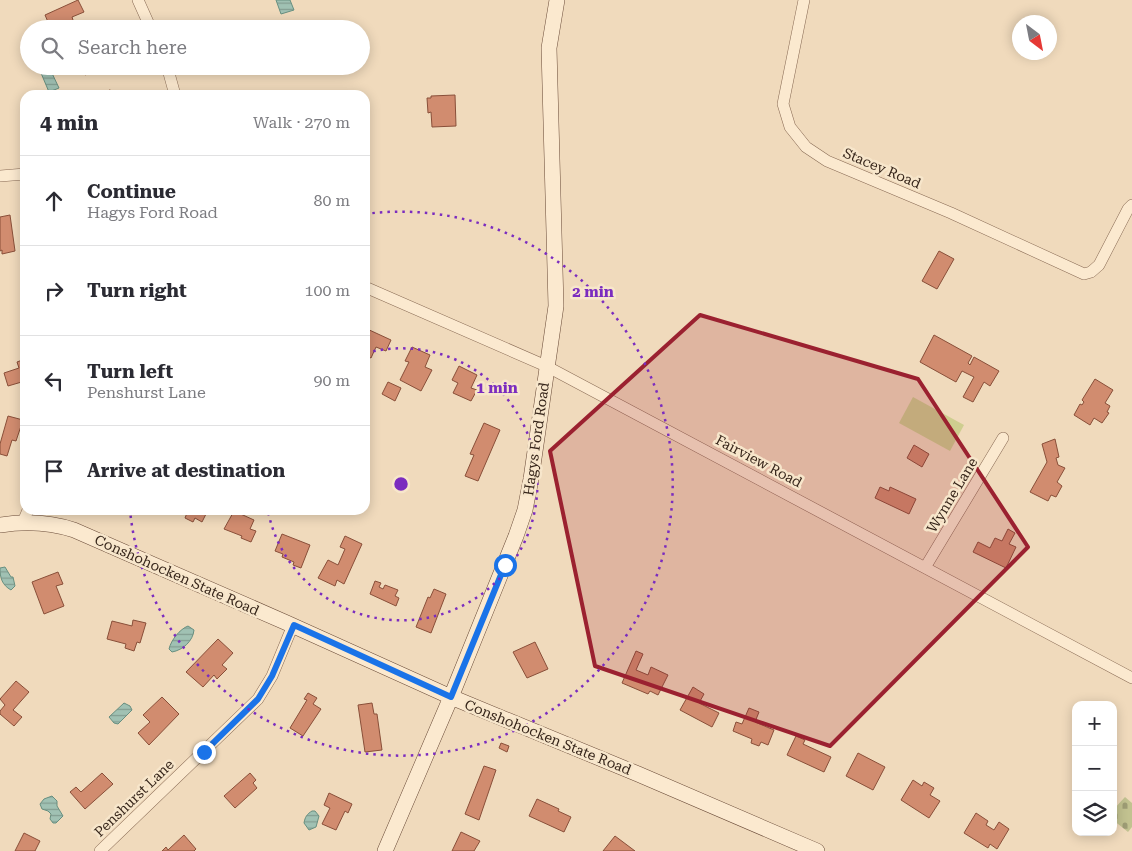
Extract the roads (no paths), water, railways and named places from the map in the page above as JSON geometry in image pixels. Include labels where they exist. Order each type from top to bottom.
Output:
[{"type":"main road","name":"Hagys Ford Road","points":[[385,851],[511,551],[525,510],[534,461],[556,306],[549,48],[557,0]]},
{"type":"main road","name":"Conshohocken State Road","points":[[0,525],[25,516],[74,530],[294,625],[451,697],[638,774],[817,851]]},
{"type":"street","points":[[138,0],[147,20]]},
{"type":"street","name":"Stacey Road","points":[[804,0],[783,104],[790,127],[806,146],[827,161],[951,213],[1084,274],[1091,272],[1099,265],[1132,205]]},
{"type":"street","points":[[169,75],[174,90]]},
{"type":"street","points":[[0,176],[20,174]]},
{"type":"street","name":"Fairview Road","points":[[370,289],[546,366],[926,566],[1132,678]]},
{"type":"street","name":"Wynne Lane","points":[[926,566],[1003,438]]},
{"type":"street","name":"Penshurst Lane","points":[[100,851],[258,699],[272,676],[294,625]]}]
